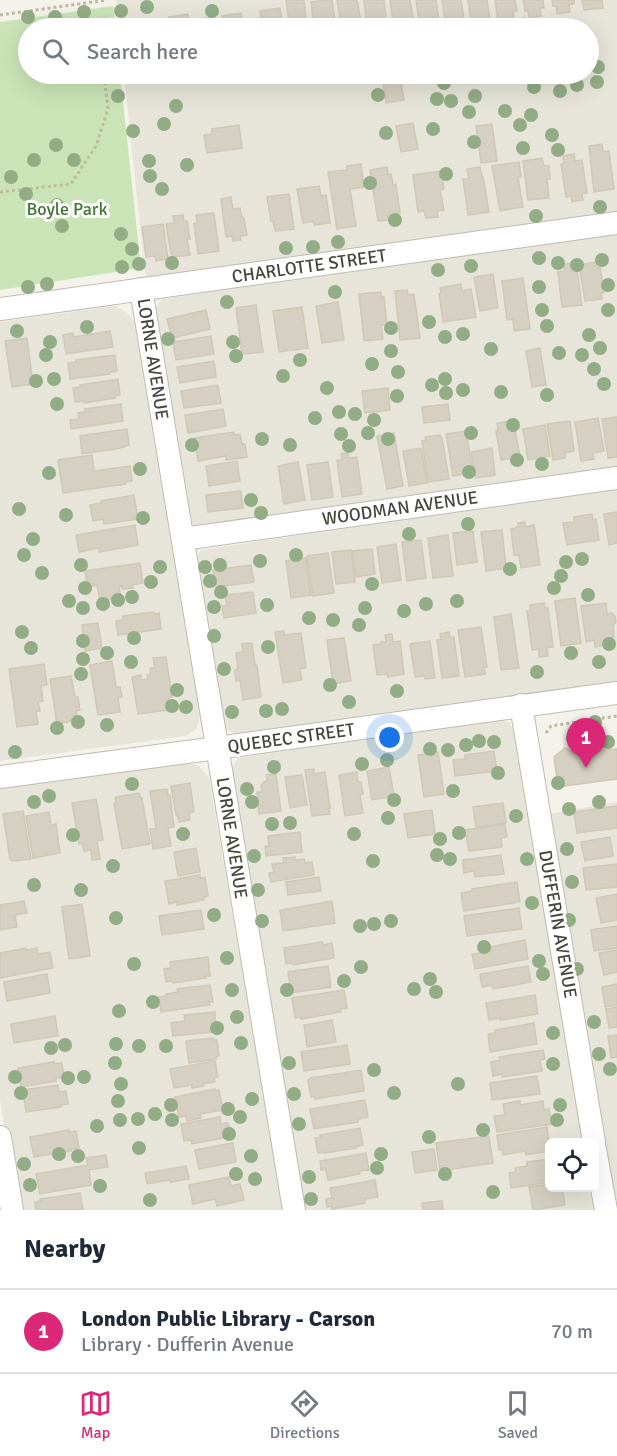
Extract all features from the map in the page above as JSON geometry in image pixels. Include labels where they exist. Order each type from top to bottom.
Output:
[{"type":"street","name":"CHARLOTTE STREET","points":[[0,309],[617,223]]},
{"type":"street","name":"LORNE AVENUE","points":[[141,289],[294,1210]]},
{"type":"street","name":"WOODMAN AVENUE","points":[[183,539],[617,478]]},
{"type":"street","name":"QUEBEC STREET","points":[[0,777],[617,693]]},
{"type":"street","name":"DUFFERIN AVENUE","points":[[521,705],[593,1138]]},
{"type":"street","points":[[0,1137],[12,1210]]},
{"type":"street","name":"DUFFERIN AVENUE","points":[[599,1171],[606,1210]]},
{"type":"path","points":[[0,15],[107,0]]},
{"type":"path","points":[[0,192],[70,184],[96,146],[108,109],[106,84]]},
{"type":"path","points":[[543,737],[551,726],[617,716]]},
{"type":"shaded area","points":[[116,0],[617,0],[617,215],[147,280],[125,84],[599,84],[599,18],[118,18]]},
{"type":"shaded area","points":[[617,233],[617,468],[196,527],[188,520],[153,311],[162,299]]},
{"type":"shaded area","points":[[115,306],[134,321],[200,715],[197,728],[186,736],[0,761],[0,322]]},
{"type":"shaded area","points":[[617,488],[617,681],[236,734],[222,727],[196,558],[201,550]]},
{"type":"shaded area","points":[[495,718],[509,723],[516,734],[583,1138],[545,1138],[545,1192],[593,1192],[595,1210],[304,1210],[232,767],[238,758]]},
{"type":"shaded area","points":[[184,762],[199,766],[209,778],[283,1210],[18,1210],[0,1100],[0,788]]},
{"type":"shaded area","points":[[617,802],[617,1210],[613,1210],[548,814]]},
{"type":"green space","name":"Boyle Park","points":[[113,6],[115,18],[28,18]]},
{"type":"green space","name":"Boyle Park","points":[[18,19],[18,84],[121,84],[141,268],[0,290],[0,22]]},
{"type":"building","points":[[286,0],[304,0],[306,18],[289,18]]},
{"type":"building","points":[[332,0],[335,18],[313,18],[311,2]]},
{"type":"building","points":[[337,0],[357,0],[360,18],[340,18]]},
{"type":"building","points":[[364,0],[384,0],[386,18],[366,18]]},
{"type":"building","points":[[390,0],[410,0],[413,18],[393,18]]},
{"type":"building","points":[[416,0],[436,0],[438,18],[419,18]]},
{"type":"building","points":[[442,0],[461,0],[464,18],[445,18]]},
{"type":"building","points":[[468,0],[487,0],[490,18],[471,18]]},
{"type":"building","points":[[495,0],[515,0],[517,11],[513,12],[514,18],[498,18]]},
{"type":"building","points":[[523,0],[543,0],[544,8],[540,8],[541,16],[529,18]]},
{"type":"building","points":[[552,0],[574,0],[574,4],[569,4],[570,12],[557,14]]},
{"type":"building","points":[[582,0],[602,0],[603,8],[584,10]]},
{"type":"building","points":[[280,8],[282,18],[261,18],[260,11]]},
{"type":"building","points":[[241,13],[242,18],[222,18],[222,16]]},
{"type":"building","points":[[188,14],[189,18],[169,18]]},
{"type":"building","points":[[383,84],[401,84],[404,100],[386,103]]},
{"type":"building","points":[[413,123],[418,149],[401,152],[396,126]]},
{"type":"building","points":[[492,124],[497,161],[481,163],[476,126]]},
{"type":"building","points":[[239,125],[242,148],[207,153],[204,135],[212,134],[212,129]]},
{"type":"building","points":[[602,144],[603,152],[609,151],[614,189],[594,192],[589,146]]},
{"type":"building","points":[[574,154],[575,161],[582,160],[587,193],[582,194],[583,200],[572,202],[571,196],[566,197],[561,164],[564,163],[563,156]]},
{"type":"building","points":[[542,158],[544,166],[549,166],[550,179],[547,179],[549,198],[528,200],[523,161]]},
{"type":"building","points":[[519,162],[521,177],[518,177],[523,207],[500,211],[492,166]]},
{"type":"building","points":[[361,164],[364,187],[350,189],[356,226],[337,229],[328,172],[347,170],[347,166]]},
{"type":"building","points":[[387,167],[393,185],[396,184],[400,213],[388,215],[389,220],[378,221],[370,170]]},
{"type":"building","points":[[480,167],[489,212],[468,215],[463,179],[469,179],[467,169]]},
{"type":"building","points":[[441,171],[444,189],[440,190],[444,210],[437,211],[438,217],[426,218],[424,211],[418,212],[413,175]]},
{"type":"building","points":[[319,186],[321,196],[326,195],[330,223],[314,225],[313,221],[303,223],[297,189]]},
{"type":"building","points":[[289,194],[294,229],[275,231],[267,197]]},
{"type":"building","points":[[231,197],[233,209],[240,208],[242,218],[244,218],[247,235],[240,236],[241,240],[233,241],[232,236],[226,237],[221,199]]},
{"type":"building","points":[[214,213],[219,251],[198,254],[194,224],[197,223],[196,215]]},
{"type":"building","points":[[183,215],[184,221],[187,221],[190,255],[173,257],[166,224],[174,223],[173,216]]},
{"type":"building","points":[[163,224],[168,259],[156,261],[155,256],[146,257],[142,227]]},
{"type":"building","points":[[596,262],[597,268],[600,267],[604,293],[601,293],[602,299],[585,301],[579,265]]},
{"type":"building","points":[[573,263],[574,270],[577,270],[582,305],[562,307],[558,272],[565,271],[564,264]]},
{"type":"building","points":[[493,274],[498,308],[480,311],[474,277]]},
{"type":"building","points":[[523,278],[530,329],[514,331],[513,319],[507,320],[502,281]]},
{"type":"building","points":[[461,284],[462,291],[471,289],[476,317],[443,322],[440,288]]},
{"type":"building","points":[[407,290],[408,295],[414,294],[420,338],[400,340],[395,291]]},
{"type":"building","points":[[381,292],[381,297],[384,297],[387,325],[381,325],[383,339],[364,341],[359,294]]},
{"type":"building","points":[[338,302],[344,340],[322,343],[316,306]]},
{"type":"building","points":[[256,305],[263,352],[242,354],[236,308]]},
{"type":"building","points":[[302,307],[308,348],[279,352],[273,311]]},
{"type":"building","points":[[206,310],[210,329],[172,338],[167,319]]},
{"type":"building","points":[[110,331],[113,347],[66,354],[63,335],[73,333],[74,337]]},
{"type":"building","points":[[211,336],[214,354],[176,360],[173,342]]},
{"type":"building","points":[[27,338],[33,384],[12,387],[5,341]]},
{"type":"building","points":[[540,348],[546,385],[532,387],[526,351]]},
{"type":"building","points":[[115,355],[117,371],[70,379],[68,363]]},
{"type":"building","points":[[214,361],[216,377],[180,383],[177,367]]},
{"type":"building","points":[[118,379],[120,395],[115,398],[84,403],[84,401],[75,402],[73,388]]},
{"type":"building","points":[[218,385],[221,403],[184,408],[181,391]]},
{"type":"building","points":[[388,388],[390,410],[365,413],[362,391]]},
{"type":"building","points":[[121,404],[123,421],[71,429],[70,420],[79,419],[78,413],[85,412],[85,409]]},
{"type":"building","points":[[448,404],[450,420],[424,423],[422,407]]},
{"type":"building","points":[[223,409],[226,426],[188,433],[185,415]]},
{"type":"building","points":[[617,417],[617,457],[608,458],[602,419]]},
{"type":"building","points":[[598,418],[604,451],[593,453],[594,459],[581,461],[575,422]]},
{"type":"building","points":[[509,421],[511,430],[515,429],[520,457],[501,460],[496,431],[498,430],[497,423]]},
{"type":"building","points":[[570,421],[574,451],[565,453],[565,458],[553,460],[547,424]]},
{"type":"building","points":[[545,425],[550,456],[528,460],[523,429]]},
{"type":"building","points":[[127,429],[129,445],[82,454],[80,436]]},
{"type":"building","points":[[466,431],[472,468],[463,469],[464,474],[453,476],[446,434]]},
{"type":"building","points":[[234,432],[234,435],[240,434],[242,444],[245,444],[247,457],[226,460],[226,456],[198,461],[195,438]]},
{"type":"building","points":[[394,433],[403,486],[387,489],[377,436]]},
{"type":"building","points":[[440,435],[449,479],[428,482],[422,441],[426,440],[425,437]]},
{"type":"building","points":[[421,448],[427,483],[409,486],[403,451]]},
{"type":"building","points":[[492,448],[495,475],[476,478],[471,452]]},
{"type":"building","points":[[348,453],[349,458],[357,457],[362,494],[342,497],[337,460],[342,460],[341,454]]},
{"type":"building","points":[[92,455],[94,471],[130,466],[132,481],[63,493],[58,460]]},
{"type":"building","points":[[237,461],[240,481],[209,486],[206,466]]},
{"type":"building","points":[[298,462],[305,500],[284,504],[278,466]]},
{"type":"building","points":[[328,462],[333,497],[312,500],[307,465]]},
{"type":"building","points":[[241,491],[243,508],[208,512],[206,495]]},
{"type":"building","points":[[134,495],[138,519],[104,524],[103,519],[93,521],[90,505]]},
{"type":"building","points":[[617,512],[617,543],[609,545],[604,514]]},
{"type":"building","points":[[592,514],[593,520],[596,519],[599,540],[567,545],[563,523],[574,522],[574,517]]},
{"type":"building","points":[[525,522],[525,527],[534,525],[540,565],[521,568],[519,555],[514,555],[511,529],[518,527],[518,523]]},
{"type":"building","points":[[135,525],[138,545],[99,552],[99,548],[79,552],[76,535]]},
{"type":"building","points":[[502,530],[506,568],[486,571],[481,532]]},
{"type":"building","points":[[473,531],[477,562],[457,565],[453,533]]},
{"type":"building","points":[[448,535],[453,576],[433,578],[428,538]]},
{"type":"building","points":[[421,540],[426,578],[407,581],[402,542]]},
{"type":"building","points":[[396,544],[401,580],[382,583],[377,547]]},
{"type":"building","points":[[372,549],[375,574],[356,577],[352,551]]},
{"type":"building","points":[[351,550],[355,582],[336,584],[332,552]]},
{"type":"building","points":[[328,553],[334,593],[313,596],[307,556]]},
{"type":"building","points":[[306,558],[311,595],[291,598],[286,561]]},
{"type":"building","points":[[140,563],[143,583],[132,585],[133,588],[119,587],[121,598],[100,601],[97,585],[88,587],[85,571]]},
{"type":"building","points":[[251,565],[254,582],[216,587],[213,570]]},
{"type":"building","points":[[253,592],[256,613],[224,618],[222,606],[227,606],[225,595]]},
{"type":"building","points":[[575,598],[581,643],[561,646],[555,601]]},
{"type":"building","points":[[544,603],[545,608],[548,608],[553,647],[547,648],[548,656],[539,657],[539,649],[532,650],[527,611],[530,611],[530,605]]},
{"type":"building","points":[[606,603],[607,614],[612,613],[615,616],[614,637],[606,639],[607,645],[595,647],[594,640],[586,642],[581,606]]},
{"type":"building","points":[[154,612],[154,614],[159,613],[161,629],[118,635],[116,621],[123,620],[123,616]]},
{"type":"building","points":[[511,614],[519,668],[501,670],[494,617]]},
{"type":"building","points":[[98,623],[102,648],[85,651],[82,625]]},
{"type":"building","points":[[481,627],[487,667],[484,667],[485,674],[465,677],[458,630]]},
{"type":"building","points":[[284,631],[284,635],[301,633],[306,668],[300,669],[302,680],[283,683],[275,632]]},
{"type":"building","points":[[449,632],[450,637],[454,637],[459,676],[442,678],[437,640],[441,639],[440,634]]},
{"type":"building","points":[[392,634],[393,642],[400,641],[404,674],[388,677],[387,674],[377,675],[373,645],[386,642],[385,635]]},
{"type":"building","points":[[344,638],[351,681],[333,684],[327,640]]},
{"type":"building","points":[[430,641],[435,678],[415,677],[410,644]]},
{"type":"building","points":[[252,643],[261,697],[243,700],[240,680],[236,681],[235,670],[238,669],[236,653],[243,652],[242,644]]},
{"type":"building","points":[[166,657],[172,697],[167,700],[168,710],[138,714],[132,677],[141,675],[141,680],[148,679],[147,675],[151,674],[150,668],[155,668],[153,658]]},
{"type":"building","points":[[112,661],[116,687],[120,687],[122,697],[118,698],[120,712],[98,715],[90,665]]},
{"type":"building","points":[[44,664],[47,685],[41,686],[43,701],[38,702],[40,711],[36,712],[38,724],[17,727],[9,669]]},
{"type":"building","points":[[71,676],[80,710],[76,711],[77,720],[57,724],[50,679]]},
{"type":"building","points":[[597,741],[605,750],[617,749],[617,779],[558,787],[554,757],[565,748],[574,753],[584,745],[587,750]]},
{"type":"building","points":[[494,751],[497,771],[455,776],[453,760],[465,759],[465,755]]},
{"type":"building","points":[[438,752],[444,794],[424,797],[418,755]]},
{"type":"building","points":[[389,767],[394,796],[372,800],[367,771]]},
{"type":"building","points":[[314,769],[314,774],[325,772],[330,814],[312,816],[305,770]]},
{"type":"building","points":[[357,772],[363,794],[360,795],[363,813],[345,816],[339,775]]},
{"type":"building","points":[[276,774],[281,811],[259,814],[257,792],[262,792],[261,785],[267,780],[267,775]]},
{"type":"building","points":[[302,775],[307,805],[290,808],[285,777]]},
{"type":"building","points":[[190,783],[194,812],[189,813],[190,820],[179,822],[171,786]]},
{"type":"building","points":[[167,789],[170,795],[174,827],[168,828],[171,846],[153,849],[150,829],[156,829],[150,791]]},
{"type":"building","points":[[139,793],[142,798],[150,844],[122,849],[115,797]]},
{"type":"building","points":[[96,799],[103,840],[97,841],[100,859],[92,860],[91,850],[84,851],[82,843],[79,844],[72,803]]},
{"type":"building","points":[[503,803],[506,823],[476,827],[473,807]]},
{"type":"building","points":[[617,806],[617,828],[577,833],[574,812]]},
{"type":"building","points":[[432,810],[435,834],[408,838],[404,814]]},
{"type":"building","points":[[23,811],[31,859],[12,861],[3,814]]},
{"type":"building","points":[[49,812],[51,825],[56,824],[60,853],[33,858],[26,816]]},
{"type":"building","points":[[505,824],[507,837],[501,838],[502,847],[469,851],[465,830]]},
{"type":"building","points":[[300,832],[302,852],[266,856],[265,846],[269,846],[268,836]]},
{"type":"building","points":[[610,837],[613,856],[585,861],[581,842]]},
{"type":"building","points":[[196,848],[200,872],[178,876],[174,852]]},
{"type":"building","points":[[501,855],[504,874],[475,877],[474,871],[464,873],[463,860]]},
{"type":"building","points":[[295,857],[295,860],[304,859],[305,863],[312,862],[314,875],[271,882],[269,873],[274,872],[272,864],[284,863],[283,858]]},
{"type":"building","points":[[617,864],[617,887],[586,890],[583,868]]},
{"type":"building","points":[[200,875],[200,878],[205,877],[208,896],[204,897],[204,900],[177,905],[177,902],[169,904],[165,881]]},
{"type":"building","points":[[319,877],[321,891],[288,895],[286,882]]},
{"type":"building","points":[[517,882],[520,902],[464,911],[461,893],[472,891],[472,889]]},
{"type":"building","points":[[617,894],[617,920],[601,923],[596,898]]},
{"type":"building","points":[[24,901],[27,913],[15,915],[17,927],[0,930],[0,905]]},
{"type":"building","points":[[332,901],[335,923],[283,931],[280,910]]},
{"type":"building","points":[[82,904],[90,956],[69,959],[62,907]]},
{"type":"building","points":[[519,908],[522,929],[467,936],[464,916]]},
{"type":"building","points":[[201,910],[204,929],[162,935],[159,916]]},
{"type":"building","points":[[617,926],[617,948],[594,951],[591,930]]},
{"type":"building","points":[[525,940],[528,959],[475,969],[472,954],[490,951],[489,947]]},
{"type":"building","points":[[322,942],[323,945],[332,943],[334,958],[293,965],[292,963],[286,964],[284,948]]},
{"type":"building","points":[[26,948],[27,950],[37,948],[38,954],[50,952],[53,968],[0,978],[0,953]]},
{"type":"building","points":[[617,950],[617,972],[604,975],[599,953]]},
{"type":"building","points":[[208,957],[210,976],[173,983],[173,981],[166,982],[164,969],[171,968],[170,962]]},
{"type":"building","points":[[328,966],[331,987],[291,993],[288,972]]},
{"type":"building","points":[[528,966],[531,982],[493,989],[492,985],[482,987],[480,974]]},
{"type":"building","points":[[47,974],[50,993],[7,1001],[4,982]]},
{"type":"building","points":[[617,984],[617,1005],[605,1007],[602,987]]},
{"type":"building","points":[[210,985],[213,1002],[209,1002],[210,1005],[161,1012],[159,997],[178,992],[177,989]]},
{"type":"building","points":[[344,990],[347,1008],[340,1009],[341,1012],[295,1018],[292,998]]},
{"type":"building","points":[[535,995],[538,1014],[489,1020],[486,1003]]},
{"type":"building","points":[[617,1007],[617,1027],[609,1028],[606,1009]]},
{"type":"building","points":[[215,1012],[215,1021],[211,1021],[213,1032],[173,1036],[171,1023],[185,1021],[184,1015]]},
{"type":"building","points":[[55,1016],[58,1036],[14,1043],[11,1024]]},
{"type":"building","points":[[332,1020],[336,1042],[307,1047],[304,1025]]},
{"type":"building","points":[[534,1023],[537,1044],[490,1052],[488,1034],[495,1033],[495,1030]]},
{"type":"building","points":[[617,1035],[617,1057],[611,1058],[608,1036]]},
{"type":"building","points":[[213,1038],[217,1040],[219,1056],[216,1059],[189,1063],[186,1041]]},
{"type":"building","points":[[347,1045],[350,1064],[304,1071],[301,1052]]},
{"type":"building","points":[[543,1050],[545,1059],[540,1060],[542,1071],[502,1077],[502,1074],[493,1076],[491,1062],[500,1060],[499,1057]]},
{"type":"building","points":[[215,1061],[218,1077],[214,1078],[215,1082],[192,1088],[192,1085],[174,1088],[170,1069]]},
{"type":"building","points":[[54,1062],[54,1064],[62,1063],[64,1077],[56,1078],[56,1081],[21,1087],[18,1068]]},
{"type":"building","points":[[361,1070],[364,1091],[315,1099],[314,1096],[311,1097],[308,1080],[311,1078]]},
{"type":"building","points":[[537,1076],[540,1094],[492,1100],[490,1083]]},
{"type":"building","points":[[58,1085],[59,1092],[66,1091],[68,1104],[26,1112],[23,1090]]},
{"type":"building","points":[[215,1089],[215,1091],[219,1090],[223,1110],[200,1114],[201,1118],[187,1121],[186,1116],[179,1117],[175,1097]]},
{"type":"building","points":[[365,1100],[368,1117],[358,1119],[358,1122],[314,1129],[310,1109]]},
{"type":"building","points":[[520,1101],[520,1105],[543,1101],[544,1110],[549,1109],[552,1124],[497,1132],[494,1116],[505,1115],[503,1104]]},
{"type":"building","points":[[220,1117],[221,1124],[228,1123],[230,1131],[223,1132],[224,1138],[192,1144],[191,1140],[184,1141],[181,1124]]},
{"type":"building","points":[[547,1127],[548,1138],[545,1138],[545,1152],[526,1155],[525,1151],[503,1155],[502,1149],[499,1150],[497,1135]]},
{"type":"building","points":[[360,1128],[363,1145],[318,1153],[315,1138],[321,1137],[320,1135]]},
{"type":"building","points":[[69,1130],[69,1132],[76,1131],[79,1148],[34,1157],[30,1137]]},
{"type":"building","points":[[489,1136],[493,1163],[440,1171],[436,1143]]},
{"type":"building","points":[[233,1143],[236,1162],[199,1169],[195,1150]]},
{"type":"building","points":[[434,1149],[437,1170],[415,1173],[412,1152]]},
{"type":"building","points":[[366,1153],[369,1170],[360,1171],[360,1174],[328,1180],[326,1169],[321,1170],[320,1161]]},
{"type":"building","points":[[106,1155],[108,1167],[89,1170],[91,1185],[40,1194],[36,1174],[88,1165],[86,1158]]},
{"type":"building","points":[[545,1160],[545,1183],[511,1188],[509,1173],[516,1172],[515,1168],[527,1166],[527,1162]]},
{"type":"building","points":[[186,1166],[189,1179],[147,1184],[145,1173]]},
{"type":"building","points":[[229,1177],[231,1186],[240,1184],[244,1200],[217,1206],[215,1199],[193,1204],[189,1185]]},
{"type":"building","points":[[375,1180],[378,1197],[365,1199],[365,1203],[332,1209],[332,1206],[327,1207],[326,1199],[332,1198],[330,1188]]},
{"type":"building","points":[[545,1185],[545,1192],[563,1192],[565,1205],[533,1210],[529,1187]]},
{"type":"building","points":[[80,1193],[83,1210],[36,1210],[35,1202],[41,1201],[40,1199]]},
{"type":"building","points":[[442,1201],[443,1210],[423,1210],[422,1203]]},
{"type":"place","name":"London Public Library - Carson","points":[[586,768]]}]
